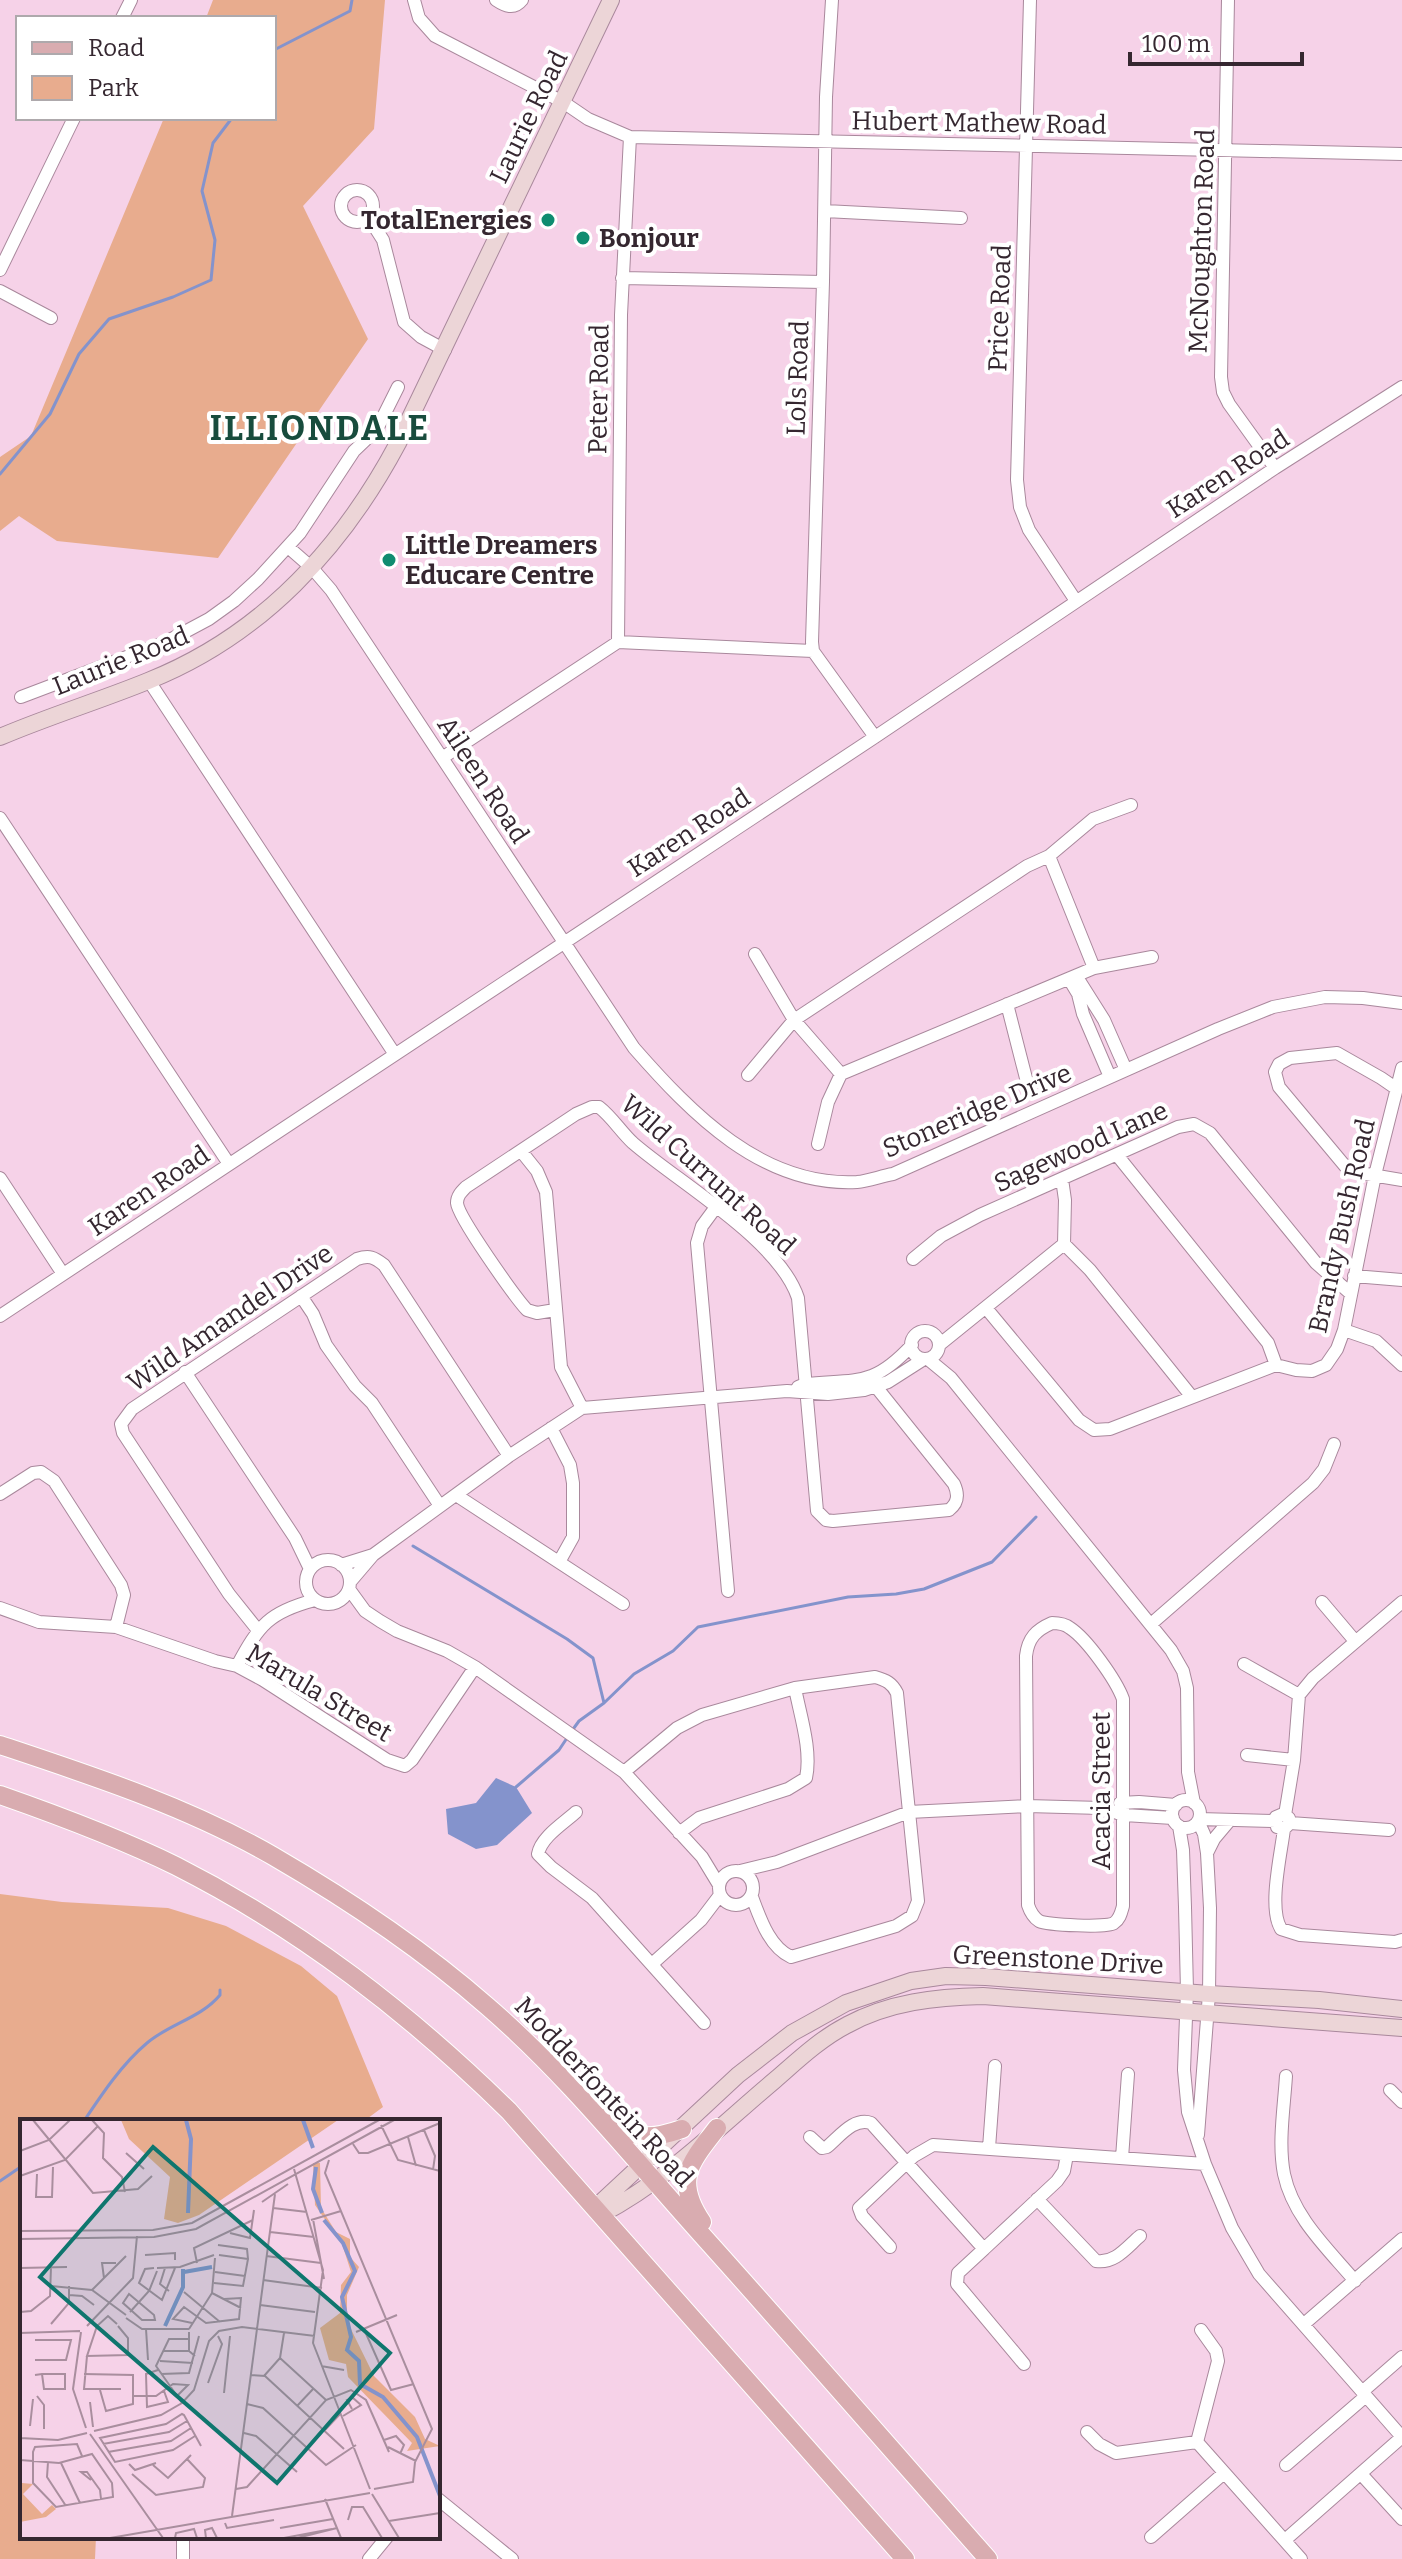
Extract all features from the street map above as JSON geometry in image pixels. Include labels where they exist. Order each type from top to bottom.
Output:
[{"type":"main road","name":"Laurie Road","points":[[0,737],[149,681],[190,661],[233,635],[279,600],[327,552],[366,499],[398,443],[611,0]]},
{"type":"main road","name":"Modderfontein Road","points":[[0,1745],[92,1775],[172,1808],[271,1855],[343,1899],[487,2005],[549,2065],[642,2167],[988,2559]]},
{"type":"main road","points":[[0,1795],[81,1824],[176,1867],[254,1910],[336,1962],[404,2014],[509,2111],[905,2559]]},
{"type":"main road","name":"Greenstone Drive","points":[[599,2211],[738,2075],[792,2033],[846,2003],[911,1981],[973,1976],[1319,2000],[1402,2009]]},
{"type":"main road","name":"Greenstone Drive","points":[[599,2211],[633,2198],[655,2182],[814,2045],[850,2023],[912,2002],[939,1996],[983,1996],[1402,2028]]},
{"type":"main road","points":[[549,2065],[631,2133],[652,2137],[682,2129]]},
{"type":"main road","points":[[717,2128],[690,2164],[686,2183],[688,2196],[707,2229],[805,2349]]},
{"type":"street","name":"Hubert Mathew Road","points":[[414,0],[419,18],[435,36],[563,102],[588,119],[630,137],[1402,154]]},
{"type":"street","points":[[496,0],[511,7],[522,0]]},
{"type":"street","name":"Lols Road","points":[[813,651],[826,97],[832,0]]},
{"type":"street","name":"Price Road","points":[[1030,0],[1018,497],[1029,530],[1076,601]]},
{"type":"street","name":"McNoughton Road","points":[[1228,0],[1221,377],[1229,404],[1275,468]]},
{"type":"street","points":[[0,270],[73,120]]},
{"type":"street","name":"Peter Road","points":[[618,642],[622,278],[630,137]]},
{"type":"street","points":[[825,211],[961,218]]},
{"type":"street","points":[[369,218],[383,240],[404,322],[421,337],[445,350]]},
{"type":"street","points":[[622,278],[823,282]]},
{"type":"street","points":[[0,291],[51,318]]},
{"type":"street","points":[[21,697],[185,633],[234,601],[288,547],[354,451],[373,436],[398,387]]},
{"type":"street","name":"Karen Road","points":[[0,1316],[875,737],[1275,468],[1402,387]]},
{"type":"street","name":"Aileen Road","points":[[288,547],[331,590],[614,1020]]},
{"type":"street","points":[[442,758],[618,642],[813,651],[875,737]]},
{"type":"street","points":[[149,681],[394,1053]]},
{"type":"street","points":[[748,1075],[794,1020],[1027,866],[1049,856],[1093,819],[1131,805]]},
{"type":"street","points":[[0,818],[229,1164]]},
{"type":"street","points":[[1049,856],[1094,968]]},
{"type":"street","points":[[755,954],[794,1020],[841,1074]]},
{"type":"street","points":[[818,1144],[828,1102],[841,1074],[1094,968],[1152,957]]},
{"type":"street","points":[[1073,977],[1104,1020],[1126,1070]]},
{"type":"street","points":[[1073,977],[1083,1014],[1110,1077]]},
{"type":"street","name":"Stoneridge Drive","points":[[614,1020],[684,1102],[731,1141],[773,1166],[798,1176],[830,1182],[860,1182],[893,1174],[1230,1024],[1284,1004],[1338,997],[1402,1003]]},
{"type":"street","points":[[1007,1004],[1028,1086]]},
{"type":"street","points":[[1399,1078],[1381,1078],[1342,1054],[1332,1052],[1286,1060],[1279,1064],[1275,1072],[1279,1087],[1345,1166],[1360,1173],[1402,1180]]},
{"type":"street","name":"Brandy Bush Road","points":[[986,1308],[1087,1428],[1101,1432],[1276,1365],[1302,1371],[1321,1368],[1334,1355],[1344,1330],[1375,1175],[1399,1078]]},
{"type":"street","name":"Wild Currunt Road","points":[[521,1151],[585,1109],[599,1107],[631,1141],[751,1236],[794,1287],[798,1298],[814,1504],[821,1516],[833,1521],[949,1510],[957,1502],[954,1484],[875,1382]]},
{"type":"street","name":"Sagewood Lane","points":[[913,1259],[941,1236],[980,1215],[1184,1125],[1198,1124],[1206,1129],[1316,1263],[1350,1293]]},
{"type":"street","points":[[555,1310],[537,1313],[527,1310],[467,1222],[457,1202],[459,1194],[466,1187],[521,1151],[537,1171],[546,1192],[561,1367],[582,1408]]},
{"type":"street","points":[[1117,1155],[1268,1343],[1276,1365]]},
{"type":"street","points":[[0,1178],[63,1274]]},
{"type":"street","points":[[1062,1179],[1064,1244],[1090,1270],[1192,1397]]},
{"type":"street","points":[[716,1207],[702,1226],[697,1243],[728,1591]]},
{"type":"street","points":[[335,1603],[346,1595],[349,1586],[373,1555],[509,1456],[582,1408],[875,1382],[932,1349],[942,1334],[955,1330],[986,1308],[1064,1244]]},
{"type":"street","name":"Wild Amandel Drive","points":[[257,1629],[229,1594],[123,1433],[121,1424],[132,1409],[185,1372],[357,1259],[367,1256],[376,1258],[384,1265],[509,1456]]},
{"type":"street","points":[[1354,1276],[1402,1280]]},
{"type":"street","points":[[301,1296],[313,1314],[326,1345],[355,1386],[372,1403],[440,1506]]},
{"type":"street","points":[[1344,1330],[1376,1341],[1402,1365]]},
{"type":"street","points":[[875,1382],[912,1345],[919,1333],[925,1332],[951,1378],[1151,1624],[1183,1671],[1187,1688],[1188,1772],[1204,1834],[1210,1906],[1208,2013],[1197,2142]]},
{"type":"street","points":[[912,1345],[917,1356],[932,1349]]},
{"type":"street","points":[[185,1372],[295,1538],[313,1571],[310,1595],[315,1600],[365,1611],[397,1631],[447,1651],[475,1667],[624,1772],[702,1857],[728,1904],[736,1906],[763,1925]]},
{"type":"street","points":[[551,1428],[570,1465],[573,1483],[573,1537],[559,1562]]},
{"type":"street","points":[[1151,1624],[1313,1483],[1324,1469],[1334,1444]]},
{"type":"street","points":[[0,1494],[33,1473],[41,1472],[54,1481],[121,1585],[124,1595],[116,1627]]},
{"type":"street","points":[[456,1495],[623,1604]]},
{"type":"street","points":[[341,1565],[373,1555]]},
{"type":"street","points":[[290,1606],[313,1571],[335,1562],[346,1570],[349,1586],[365,1611]]},
{"type":"street","points":[[237,1666],[257,1629],[290,1606],[315,1600]]},
{"type":"street","points":[[1322,1602],[1355,1641]]},
{"type":"street","points":[[1402,1602],[1313,1678],[1299,1695],[1294,1760],[1275,1903],[1276,1921],[1281,1929],[1300,1935],[1402,1940]]},
{"type":"street","name":"Marula Street","points":[[0,1608],[39,1622],[116,1627],[237,1666],[387,1760],[405,1766],[475,1667]]},
{"type":"street","name":"Acacia Street","points":[[1062,1623],[1072,1629],[1119,1687],[1123,1699],[1123,1906],[1120,1916],[1108,1925],[1051,1924],[1039,1921],[1032,1915],[1028,1905],[1027,1806],[1027,1646],[1030,1638],[1042,1627],[1062,1623]]},
{"type":"street","points":[[1244,1664],[1299,1695]]},
{"type":"street","points":[[624,1772],[687,1721],[795,1688],[875,1677],[894,1686],[918,1901],[912,1916],[905,1922],[791,1957],[784,1954],[763,1925],[752,1897],[750,1877],[702,1857]]},
{"type":"street","points":[[679,1833],[699,1818],[788,1789],[806,1778],[806,1742],[795,1688]]},
{"type":"street","points":[[1247,1755],[1294,1760]]},
{"type":"street","points":[[1188,1772],[1176,1813],[1183,1850],[1187,1991],[1184,2070],[1188,2112],[1197,2142],[1245,2254],[1402,2437],[1285,2540]]},
{"type":"street","points":[[1176,1813],[1188,1800],[1233,1820]]},
{"type":"street","points":[[652,1964],[701,1920],[720,1890],[725,1875],[777,1862],[909,1812],[1027,1806],[1124,1808],[1176,1813],[1187,1828],[1199,1820],[1233,1820],[1389,1830]]},
{"type":"street","points":[[576,1812],[546,1839],[539,1847],[538,1854],[592,1898],[704,2023]]},
{"type":"street","points":[[1207,1853],[1233,1820]]},
{"type":"street","points":[[752,1882],[777,1862]]},
{"type":"street","points":[[701,1920],[752,1897]]},
{"type":"street","points":[[989,2148],[995,2066]]},
{"type":"street","points":[[1122,2158],[1128,2074]]},
{"type":"street","points":[[1286,2076],[1282,2155],[1284,2176],[1291,2195],[1312,2230],[1355,2281]]},
{"type":"street","points":[[1390,2090],[1402,2102]]},
{"type":"street","points":[[810,2137],[822,2148],[827,2147],[854,2124],[866,2120],[984,2249]]},
{"type":"street","points":[[890,2247],[862,2216],[859,2208],[906,2163],[933,2145],[1205,2164]]},
{"type":"street","points":[[1024,2364],[960,2289],[956,2280],[958,2273],[1061,2176],[1067,2155]]},
{"type":"street","points":[[1037,2199],[1096,2261],[1113,2259],[1140,2236]]},
{"type":"street","points":[[1304,2324],[1402,2239]]},
{"type":"street","points":[[1197,2442],[1218,2361],[1216,2351],[1201,2330]]},
{"type":"street","points":[[1286,2465],[1402,2357]]},
{"type":"street","points":[[1087,2432],[1099,2444],[1116,2453],[1197,2442]]},
{"type":"street","points":[[1197,2442],[1301,2559]]},
{"type":"street","points":[[1151,2537],[1224,2473]]},
{"type":"street","points":[[1361,2474],[1402,2519]]},
{"type":"street","points":[[440,2501],[512,2559]]},
{"type":"street","points":[[369,2559],[385,2539]]},
{"type":"green space","points":[[213,0],[385,0],[374,129],[303,206],[368,339],[218,558],[57,541],[19,516],[0,531],[0,457],[31,436],[163,120],[276,120],[276,16],[207,16]]},
{"type":"green space","points":[[0,1894],[62,1902],[168,1908],[226,1926],[301,1966],[337,1996],[383,2107],[367,2119],[20,2119],[20,2539],[96,2539],[95,2559],[0,2559]]},
{"type":"water","points":[[496,1778],[516,1787],[532,1813],[497,1845],[476,1849],[448,1834],[446,1809],[476,1803]]},
{"type":"waterway","points":[[276,49],[350,11],[352,0]]},
{"type":"waterway","points":[[0,474],[50,414],[79,354],[109,319],[211,280],[215,240],[202,191],[213,143],[230,120]]},
{"type":"waterway","points":[[571,1732],[579,1721],[604,1703],[634,1674],[673,1651],[698,1627],[848,1597],[924,1589],[992,1562],[1036,1517]]},
{"type":"waterway","points":[[413,1546],[593,1658],[604,1703]]},
{"type":"waterway","points":[[516,1787],[559,1750],[567,1738]]},
{"type":"waterway","points":[[85,2119],[138,2051],[156,2036],[204,2010],[220,1995],[220,1990]]},
{"type":"waterway","points":[[0,2181],[20,2167]]},
{"type":"place","name":"TotalEnergies","points":[[548,220]]},
{"type":"place","name":"Bonjour","points":[[583,238]]},
{"type":"place","name":"Little Dreamers Educare Centre","points":[[389,560]]},
{"type":"district","name":"ILLIONDALE","points":[[320,428]]}]
